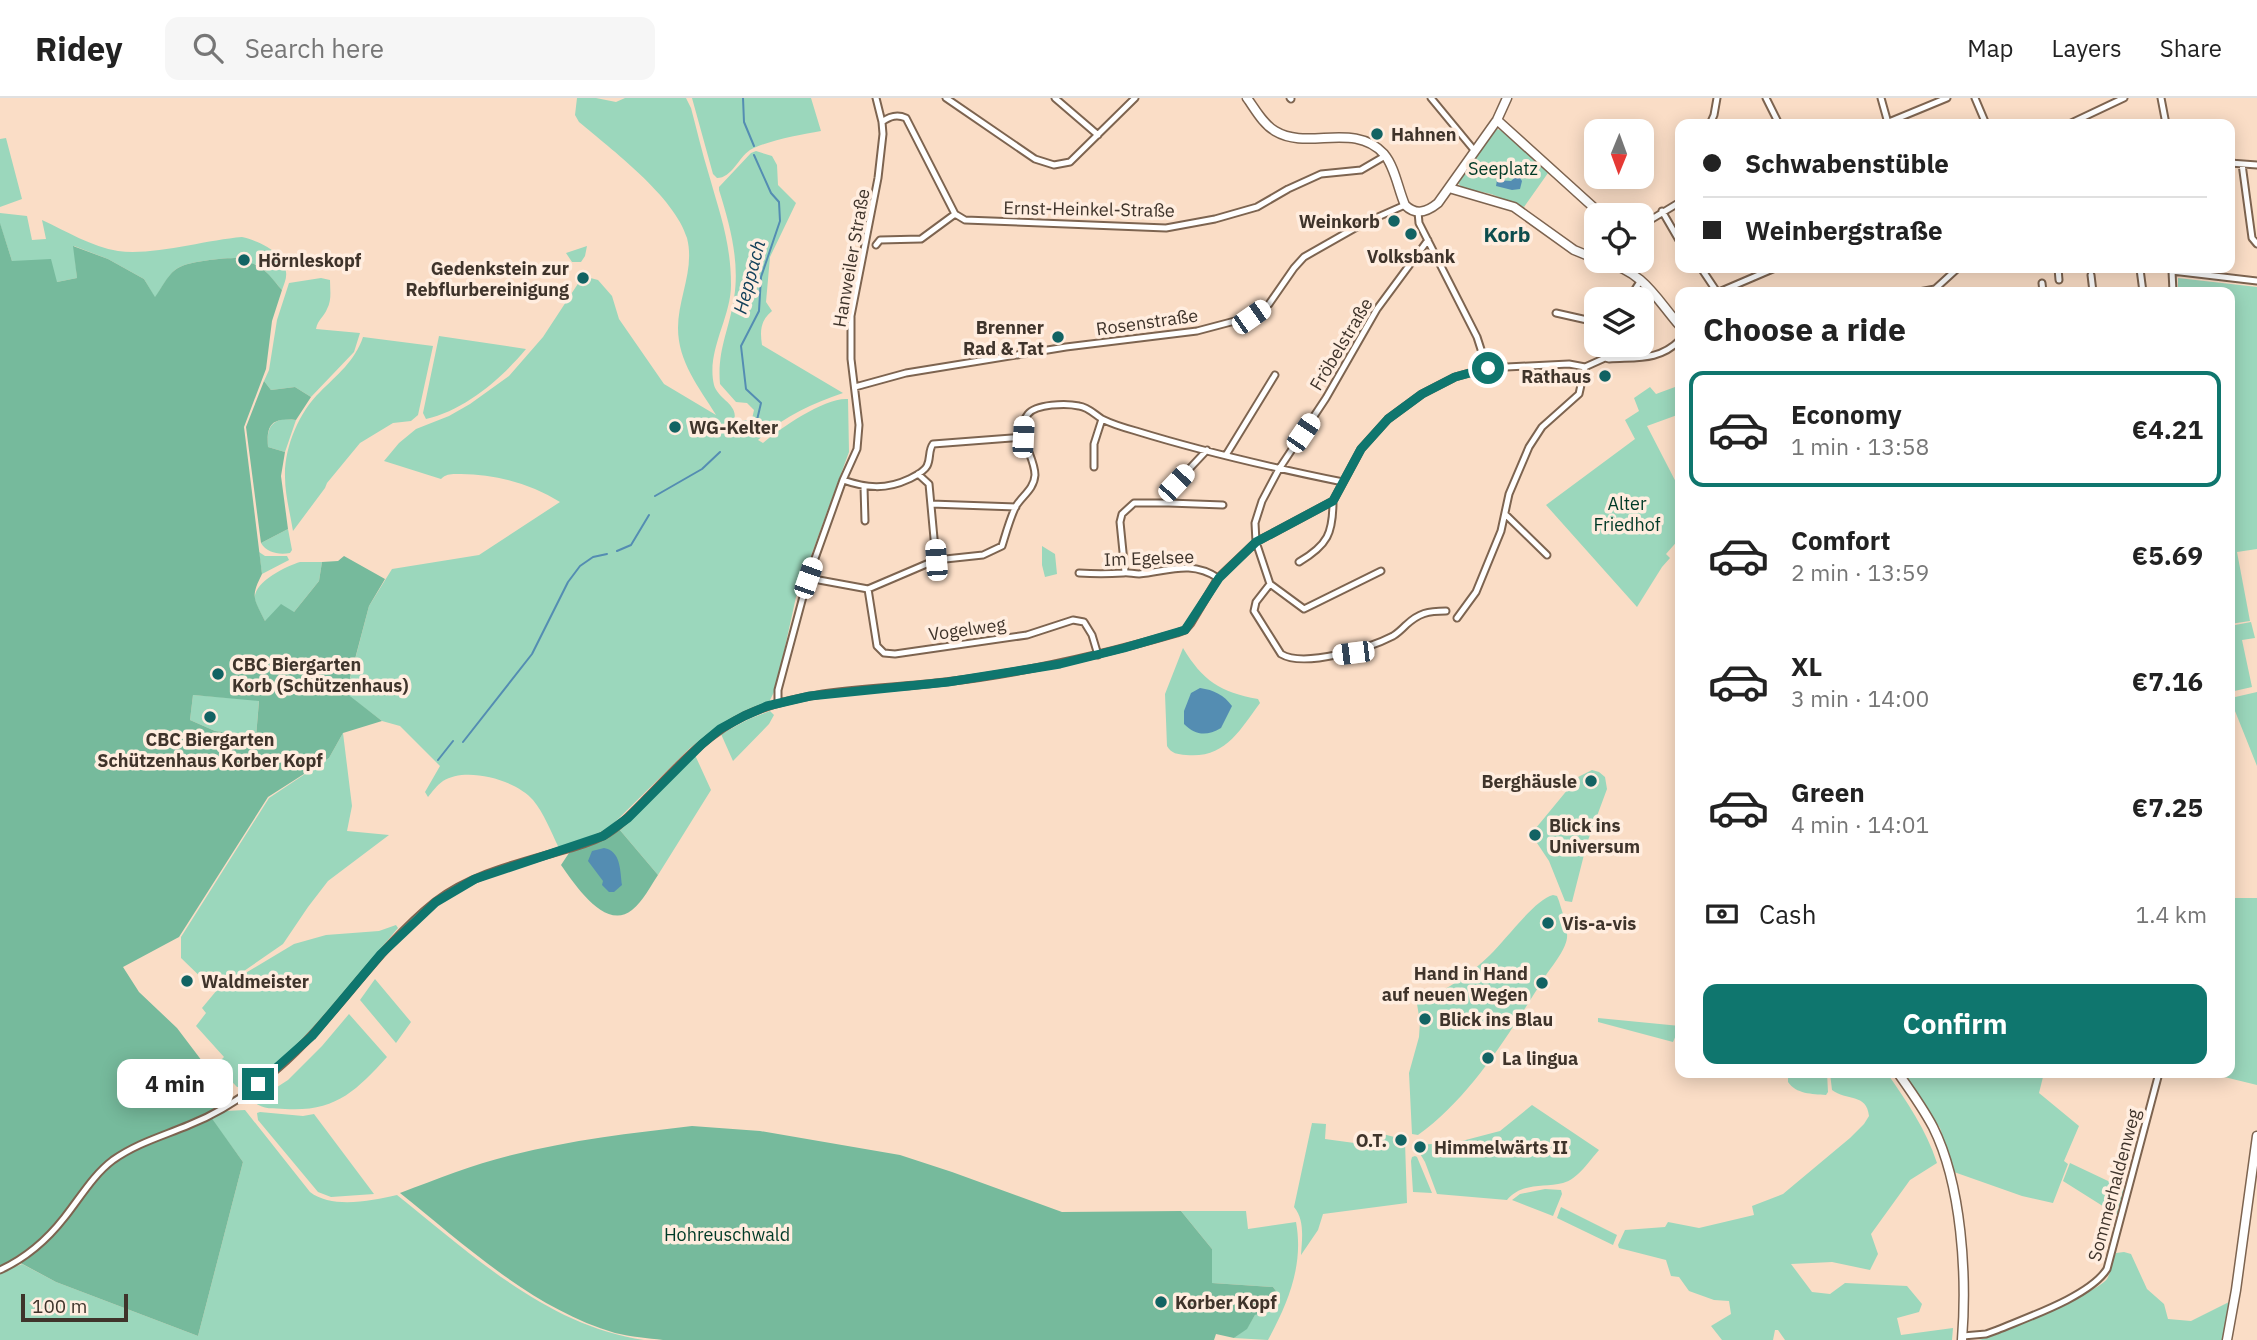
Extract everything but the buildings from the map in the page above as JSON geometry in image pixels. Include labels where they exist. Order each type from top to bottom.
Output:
[{"type":"street","name":"Hanweiler Straße","points":[[778,704],[778,690],[808,578],[857,449],[859,425],[851,359],[851,316],[878,178],[882,122],[876,98]]},
{"type":"street","points":[[946,98],[1044,163],[1054,165],[1070,162],[1135,98]]},
{"type":"street","points":[[1055,98],[1098,135]]},
{"type":"street","points":[[1247,98],[1268,126],[1279,133],[1293,137],[1363,140],[1372,144],[1385,156],[1405,205],[1418,212],[1433,207],[1448,188],[1497,120],[1507,98]]},
{"type":"street","points":[[1432,98],[1474,150]]},
{"type":"street","points":[[1712,119],[1717,98]]},
{"type":"street","points":[[1766,98],[1776,119]]},
{"type":"street","points":[[1881,98],[1885,119]]},
{"type":"street","points":[[1896,119],[1947,98]]},
{"type":"street","points":[[1975,98],[1984,119]]},
{"type":"street","points":[[2080,119],[2124,98]]},
{"type":"street","points":[[2161,98],[2165,119]]},
{"type":"street","points":[[876,245],[880,240],[921,239],[955,214],[906,118],[889,117],[882,122]]},
{"type":"street","points":[[1497,120],[1589,203]]},
{"type":"street","name":"Ernst-Heinkel-Straße","points":[[955,214],[965,220],[1166,228],[1215,219],[1257,207],[1321,174],[1360,170],[1385,156]]},
{"type":"street","points":[[2235,163],[2257,165]]},
{"type":"street","points":[[2242,164],[2252,238],[2257,244]]},
{"type":"street","points":[[1448,188],[1514,207],[1574,250],[1584,254]]},
{"type":"street","points":[[1654,217],[1675,204]]},
{"type":"street","name":"Rosenstraße","points":[[855,387],[906,373],[1066,347],[1197,331],[1251,317],[1269,304],[1304,257],[1362,224],[1405,205]]},
{"type":"street","points":[[1662,211],[1675,233]]},
{"type":"street","points":[[1418,212],[1419,223],[1477,337],[1488,368]]},
{"type":"street","name":"Fröbelstraße","points":[[1256,542],[1255,523],[1262,500],[1279,469],[1326,398],[1377,309],[1428,240]]},
{"type":"street","points":[[1631,273],[1638,277]]},
{"type":"street","points":[[1635,273],[1675,316]]},
{"type":"street","points":[[1730,287],[1763,273]]},
{"type":"street","points":[[1939,287],[1953,273]]},
{"type":"street","points":[[2058,273],[2059,280]]},
{"type":"street","points":[[2195,273],[2257,281]]},
{"type":"street","points":[[2091,275],[2092,287]]},
{"type":"street","points":[[1634,287],[1638,277]]},
{"type":"street","points":[[2042,283],[2042,287]]},
{"type":"street","points":[[1556,313],[1584,319]]},
{"type":"street","points":[[1299,562],[1316,552],[1326,539],[1333,523],[1333,501],[1361,449],[1388,419],[1422,394],[1455,377],[1488,368],[1569,364],[1585,367],[1605,358],[1657,356],[1675,345]]},
{"type":"street","points":[[1457,618],[1476,592],[1506,514],[1509,494],[1529,447],[1542,427],[1579,394],[1585,367]]},
{"type":"street","points":[[1226,455],[1275,375]]},
{"type":"street","points":[[808,578],[867,589],[936,560],[983,555],[1002,546],[1016,507],[1032,486],[1035,476],[1033,459],[1023,437],[1028,414],[1037,407],[1078,405],[1102,419],[1135,431],[1279,469],[1343,482]]},
{"type":"street","points":[[1094,467],[1094,444],[1102,419]]},
{"type":"street","points":[[843,480],[863,487],[898,484],[927,466],[933,444],[1023,437]]},
{"type":"street","points":[[1169,503],[1176,483],[1207,450]]},
{"type":"street","points":[[918,474],[929,484],[936,560]]},
{"type":"street","points":[[863,487],[865,521]]},
{"type":"street","points":[[0,1270],[20,1261],[41,1244],[93,1179],[112,1161],[147,1140],[191,1125],[232,1104],[277,1069],[312,1036],[381,954],[436,902],[475,879],[603,836],[628,818],[720,729],[767,706],[810,696],[948,682],[1060,664],[1185,630],[1219,578],[1256,542],[1333,501]]},
{"type":"street","points":[[1125,572],[1120,522],[1122,514],[1134,503],[1223,505]]},
{"type":"street","points":[[931,505],[1016,507]]},
{"type":"street","points":[[1506,514],[1547,555]]},
{"type":"street","points":[[1256,542],[1270,584],[1304,609],[1381,571]]},
{"type":"street","name":"Im Egelsee","points":[[1079,573],[1135,574],[1183,567],[1207,570],[1219,578]]},
{"type":"street","points":[[1270,584],[1256,602],[1254,611],[1281,654],[1288,658],[1353,653],[1396,635],[1416,615],[1427,611],[1446,611]]},
{"type":"street","name":"Vogelweg","points":[[867,589],[877,646],[884,653],[1027,635],[1073,620],[1084,622],[1092,635],[1098,654]]},
{"type":"street","points":[[1901,1078],[1933,1127],[1948,1169],[1961,1241],[1962,1338]]},
{"type":"street","name":"Sommerhaldenweg","points":[[1962,1338],[1997,1330],[2092,1286],[2101,1278],[2107,1269],[2158,1078]]},
{"type":"street","points":[[2227,1340],[2257,1136]]},
{"type":"green space","points":[[577,98],[616,102],[625,98],[686,98],[691,108],[721,216],[729,256],[730,297],[712,372],[716,390],[734,412],[734,426],[738,422],[752,419],[754,410],[747,403],[736,402],[720,384],[720,361],[732,310],[736,271],[733,244],[719,187],[751,153],[756,151],[772,156],[777,165],[778,185],[796,203],[770,257],[766,302],[772,311],[762,327],[762,345],[843,393],[798,412],[777,424],[758,440],[763,443],[816,408],[848,399],[849,452],[796,597],[776,688],[769,702],[723,724],[690,748],[611,826],[587,840],[559,848],[533,800],[515,786],[503,781],[477,775],[453,777],[441,783],[428,797],[425,792],[440,766],[400,726],[382,721],[346,694],[369,606],[392,569],[479,555],[560,502],[513,481],[474,474],[448,475],[441,479],[384,461],[399,443],[416,429],[449,416],[509,376],[543,337],[583,276],[598,280],[612,296],[619,319],[664,384],[716,415],[691,374],[679,340],[679,317],[689,261],[687,238],[680,222],[656,190],[579,122],[575,115]]},
{"type":"green space","points":[[692,98],[811,98],[821,131],[758,146],[750,150],[727,175],[717,178],[713,174]]},
{"type":"green space","name":"Seeplatz","points":[[1497,129],[1507,133],[1548,173],[1524,207],[1491,194],[1463,189],[1458,183],[1458,179]]},
{"type":"green space","points":[[6,138],[22,199],[0,207],[0,139]]},
{"type":"green space","points":[[0,213],[27,216],[32,240],[46,239],[42,220],[89,242],[118,251],[163,250],[242,237],[256,241],[276,253],[284,265],[286,279],[282,290],[260,265],[241,263],[237,258],[205,261],[187,264],[175,270],[155,298],[144,279],[108,259],[74,246],[77,278],[57,282],[12,261],[0,224]]},
{"type":"green space","points":[[0,223],[12,261],[51,259],[57,282],[77,278],[73,246],[108,259],[144,279],[155,297],[175,270],[196,262],[237,258],[241,263],[254,264],[264,270],[282,290],[272,321],[266,369],[244,427],[262,574],[256,588],[256,602],[265,621],[281,604],[294,612],[319,581],[322,562],[338,561],[344,556],[385,579],[369,606],[346,693],[382,721],[343,733],[329,758],[268,797],[179,937],[123,967],[139,992],[177,1028],[230,1098],[208,1113],[243,1162],[198,1336],[56,1282],[15,1260],[0,1267]],"holes":[[[193,695],[259,701],[256,737],[215,731],[190,720]]]},
{"type":"green space","points":[[587,246],[581,262],[572,262],[566,253]]},
{"type":"green space","points":[[321,278],[330,280],[330,299],[316,329],[360,333],[354,352],[311,397],[295,387],[271,390],[264,381],[269,370],[277,320],[289,283]]},
{"type":"green space","points":[[2178,278],[2257,287],[2257,549],[2237,552],[2250,621],[2235,623],[2235,287],[2178,287]]},
{"type":"green space","points":[[439,336],[526,349],[481,392],[455,408],[426,419],[423,413]]},
{"type":"green space","points":[[363,337],[433,346],[418,415],[411,421],[393,423],[360,443],[293,531],[285,466],[294,431],[312,400],[350,360]]},
{"type":"green space","points":[[264,381],[271,390],[295,387],[311,397],[296,420],[277,421],[268,432],[268,447],[285,452],[281,476],[288,529],[261,543],[246,427]]},
{"type":"green space","name":"Alter Friedhof","points":[[1650,387],[1656,394],[1675,387],[1675,416],[1647,426],[1675,480],[1675,544],[1666,554],[1670,558],[1637,607],[1546,505],[1635,439],[1625,420],[1639,411],[1634,398]]},
{"type":"green space","points":[[284,419],[296,420],[285,452],[268,447],[268,433],[272,425]]},
{"type":"green space","points":[[288,529],[292,550],[290,553],[274,552],[261,543]]},
{"type":"green space","points":[[1042,546],[1055,554],[1057,574],[1045,577]]},
{"type":"green space","points":[[259,552],[265,556],[287,556],[289,560],[262,574]]},
{"type":"green space","points":[[300,562],[322,562],[319,581],[294,612],[265,621],[255,600],[259,587],[272,576]]},
{"type":"green space","points":[[2251,622],[2255,638],[2242,640],[2252,687],[2235,691],[2235,625]]},
{"type":"green space","points":[[1183,648],[1198,669],[1214,683],[1233,693],[1258,699],[1260,703],[1230,741],[1200,755],[1177,754],[1167,746],[1165,694]]},
{"type":"green space","points":[[2257,692],[2257,766],[2235,711],[2235,697]]},
{"type":"green space","points":[[193,695],[259,700],[256,737],[215,731],[190,720]]},
{"type":"green space","points":[[770,711],[774,715],[769,724],[733,761],[721,734]]},
{"type":"green space","points":[[343,733],[352,806],[347,831],[389,835],[328,881],[283,944],[244,971],[211,987],[181,958],[181,937],[269,798],[329,758]]},
{"type":"green space","points":[[695,755],[711,790],[658,875],[619,829]]},
{"type":"green space","points":[[1592,770],[1605,777],[1607,789],[1587,843],[1572,902],[1565,901],[1549,861],[1531,834],[1578,777]]},
{"type":"green space","points":[[619,829],[658,875],[632,910],[622,915],[611,915],[582,893],[561,865],[569,853],[599,842]]},
{"type":"green space","points":[[1553,895],[1557,896],[1567,929],[1566,943],[1560,954],[1472,1084],[1437,1120],[1418,1135],[1412,1134],[1409,1073],[1419,1037],[1417,1004],[1474,970],[1529,912]]},
{"type":"green space","points":[[2235,898],[2257,898],[2257,1085],[2228,1078],[2235,1078]]},
{"type":"green space","points":[[396,925],[398,928],[321,1020],[273,1067],[253,1082],[237,1087],[216,1065],[224,1057],[196,1026],[206,1013],[202,1008],[217,990],[294,944],[326,935],[379,931]]},
{"type":"green space","points":[[375,979],[411,1022],[396,1043],[360,1000]]},
{"type":"green space","points":[[349,1014],[387,1057],[365,1080],[343,1097],[318,1107],[273,1108],[254,1102],[288,1080]]},
{"type":"green space","points":[[1598,1018],[1675,1026],[1675,1037],[1673,1042],[1598,1022]]},
{"type":"green space","points":[[1788,1078],[1827,1078],[1828,1092],[1826,1095],[1810,1094],[1800,1091],[1788,1082]]},
{"type":"green space","points":[[1831,1078],[1890,1078],[1922,1127],[1937,1163],[1910,1180],[1871,1234],[1878,1254],[1870,1270],[1832,1262],[1791,1264],[1812,1292],[1830,1294],[1845,1283],[1907,1286],[1922,1304],[1919,1312],[1897,1318],[1901,1335],[1953,1328],[1952,1340],[1785,1340],[1778,1330],[1775,1330],[1773,1340],[1722,1340],[1711,1326],[1731,1314],[1729,1301],[1714,1300],[1689,1291],[1679,1277],[1671,1276],[1666,1260],[1619,1248],[1625,1230],[1665,1227],[1668,1222],[1699,1228],[1754,1215],[1752,1206],[1783,1194],[1850,1138],[1869,1116],[1860,1101],[1832,1090]]},
{"type":"green space","points":[[1905,1078],[2043,1078],[2039,1093],[2079,1126],[2064,1161],[2068,1164],[2053,1203],[2022,1196],[1954,1172],[1940,1128]]},
{"type":"green space","points":[[1532,1105],[1599,1150],[1578,1174],[1563,1183],[1519,1190],[1507,1200],[1437,1194],[1416,1147],[1418,1145],[1458,1142],[1500,1131]]},
{"type":"green space","points":[[245,1110],[310,1192],[340,1202],[397,1195],[482,1263],[543,1304],[575,1320],[644,1340],[0,1340],[0,1273],[22,1264],[56,1282],[198,1336],[243,1162],[210,1117],[226,1111]]},
{"type":"green space","points":[[257,1113],[303,1116],[314,1114],[374,1194],[331,1197],[318,1192],[258,1120]]},
{"type":"green space","points":[[1312,1123],[1326,1124],[1325,1139],[1369,1145],[1376,1142],[1379,1133],[1402,1139],[1405,1142],[1407,1203],[1323,1214],[1318,1230],[1301,1255],[1301,1224],[1294,1207]]},
{"type":"green space","name":"Hohreuschwald","points":[[692,1126],[760,1131],[900,1155],[1062,1212],[1181,1211],[1212,1249],[1212,1283],[1273,1287],[1279,1295],[1273,1309],[1255,1315],[1247,1329],[1234,1338],[1216,1334],[1214,1340],[663,1340],[615,1333],[556,1308],[501,1274],[400,1193],[470,1167],[534,1150]]},
{"type":"green space","points":[[1415,1156],[1432,1193],[1413,1192],[1411,1161]]},
{"type":"green space","points":[[2070,1163],[2125,1189],[2117,1215],[2063,1181]]},
{"type":"green space","points":[[1545,1189],[1561,1190],[1562,1194],[1553,1216],[1512,1200],[1520,1194]]},
{"type":"green space","points":[[1561,1207],[1617,1235],[1613,1245],[1557,1218]]},
{"type":"green space","points":[[1181,1211],[1246,1211],[1248,1229],[1296,1222],[1296,1268],[1288,1298],[1268,1340],[1234,1338],[1247,1328],[1255,1315],[1279,1295],[1273,1287],[1212,1283],[1212,1249]]},
{"type":"green space","points":[[2116,1253],[2131,1254],[2147,1289],[2164,1304],[2168,1319],[2191,1321],[2231,1301],[2224,1340],[1978,1340],[2045,1314],[2100,1285],[2107,1279]]},
{"type":"water","points":[[1518,175],[1522,181],[1520,189],[1496,186],[1497,180],[1511,181]]},
{"type":"water","points":[[1200,688],[1218,694],[1232,706],[1221,728],[1206,733],[1197,733],[1184,724],[1184,711],[1191,693]]},
{"type":"water","points":[[604,848],[614,853],[620,867],[622,885],[614,892],[609,892],[602,885],[603,881],[588,861],[592,851]]},
{"type":"waterway","name":"Heppach","points":[[743,98],[744,122],[754,146]]},
{"type":"waterway","name":"Heppach","points":[[736,436],[757,420],[761,403],[746,389],[741,346],[759,311],[761,277],[780,221],[779,202],[771,193],[754,155]]},
{"type":"waterway","name":"Heppach","points":[[655,496],[702,469],[720,452]]},
{"type":"waterway","name":"Heppach","points":[[617,551],[631,545],[649,515]]},
{"type":"waterway","name":"Heppach","points":[[463,742],[532,654],[568,582],[580,566],[593,557],[607,554]]},
{"type":"waterway","points":[[438,760],[453,741]]},
{"type":"place","name":"Hahnen","points":[[1377,134]]},
{"type":"place","name":"Weinkorb","points":[[1394,221]]},
{"type":"place","name":"Volksbank","points":[[1411,234]]},
{"type":"place","name":"Hörnleskopf","points":[[244,260]]},
{"type":"place","name":"Gedenkstein zur Rebflurbereinigung","points":[[583,278]]},
{"type":"place","name":"Brenner Rad & Tat","points":[[1058,337]]},
{"type":"place","name":"Rathaus","points":[[1605,376]]},
{"type":"place","name":"WG-Kelter","points":[[675,427]]},
{"type":"place","name":"CBC Biergarten Korb (Schützenhaus)","points":[[218,674]]},
{"type":"place","name":"CBC Biergarten Schützenhaus Korber Kopf","points":[[210,717]]},
{"type":"place","name":"Berghäusle","points":[[1591,781]]},
{"type":"place","name":"Blick ins Universum","points":[[1535,835]]},
{"type":"place","name":"Vis-a-vis","points":[[1548,923]]},
{"type":"place","name":"Waldmeister","points":[[187,981]]},
{"type":"place","name":"Hand in Hand auf neuen Wegen","points":[[1542,983]]},
{"type":"place","name":"Blick ins Blau","points":[[1425,1019]]},
{"type":"place","name":"La lingua","points":[[1488,1058]]},
{"type":"place","name":"O.T.","points":[[1401,1140]]},
{"type":"place","name":"Himmelwärts II","points":[[1420,1147]]},
{"type":"place","name":"Korber Kopf","points":[[1161,1302]]},
{"type":"district","name":"Korb","points":[[1507,234]]},
{"type":"route","points":[[258,1084],[312,1036],[381,954],[436,902],[475,879],[603,836],[628,818],[720,729],[767,706],[810,696],[948,682],[1060,664],[1177,634],[1191,623],[1219,578],[1256,542],[1333,501],[1361,449],[1388,419],[1422,394],[1455,377],[1488,368]]}]
